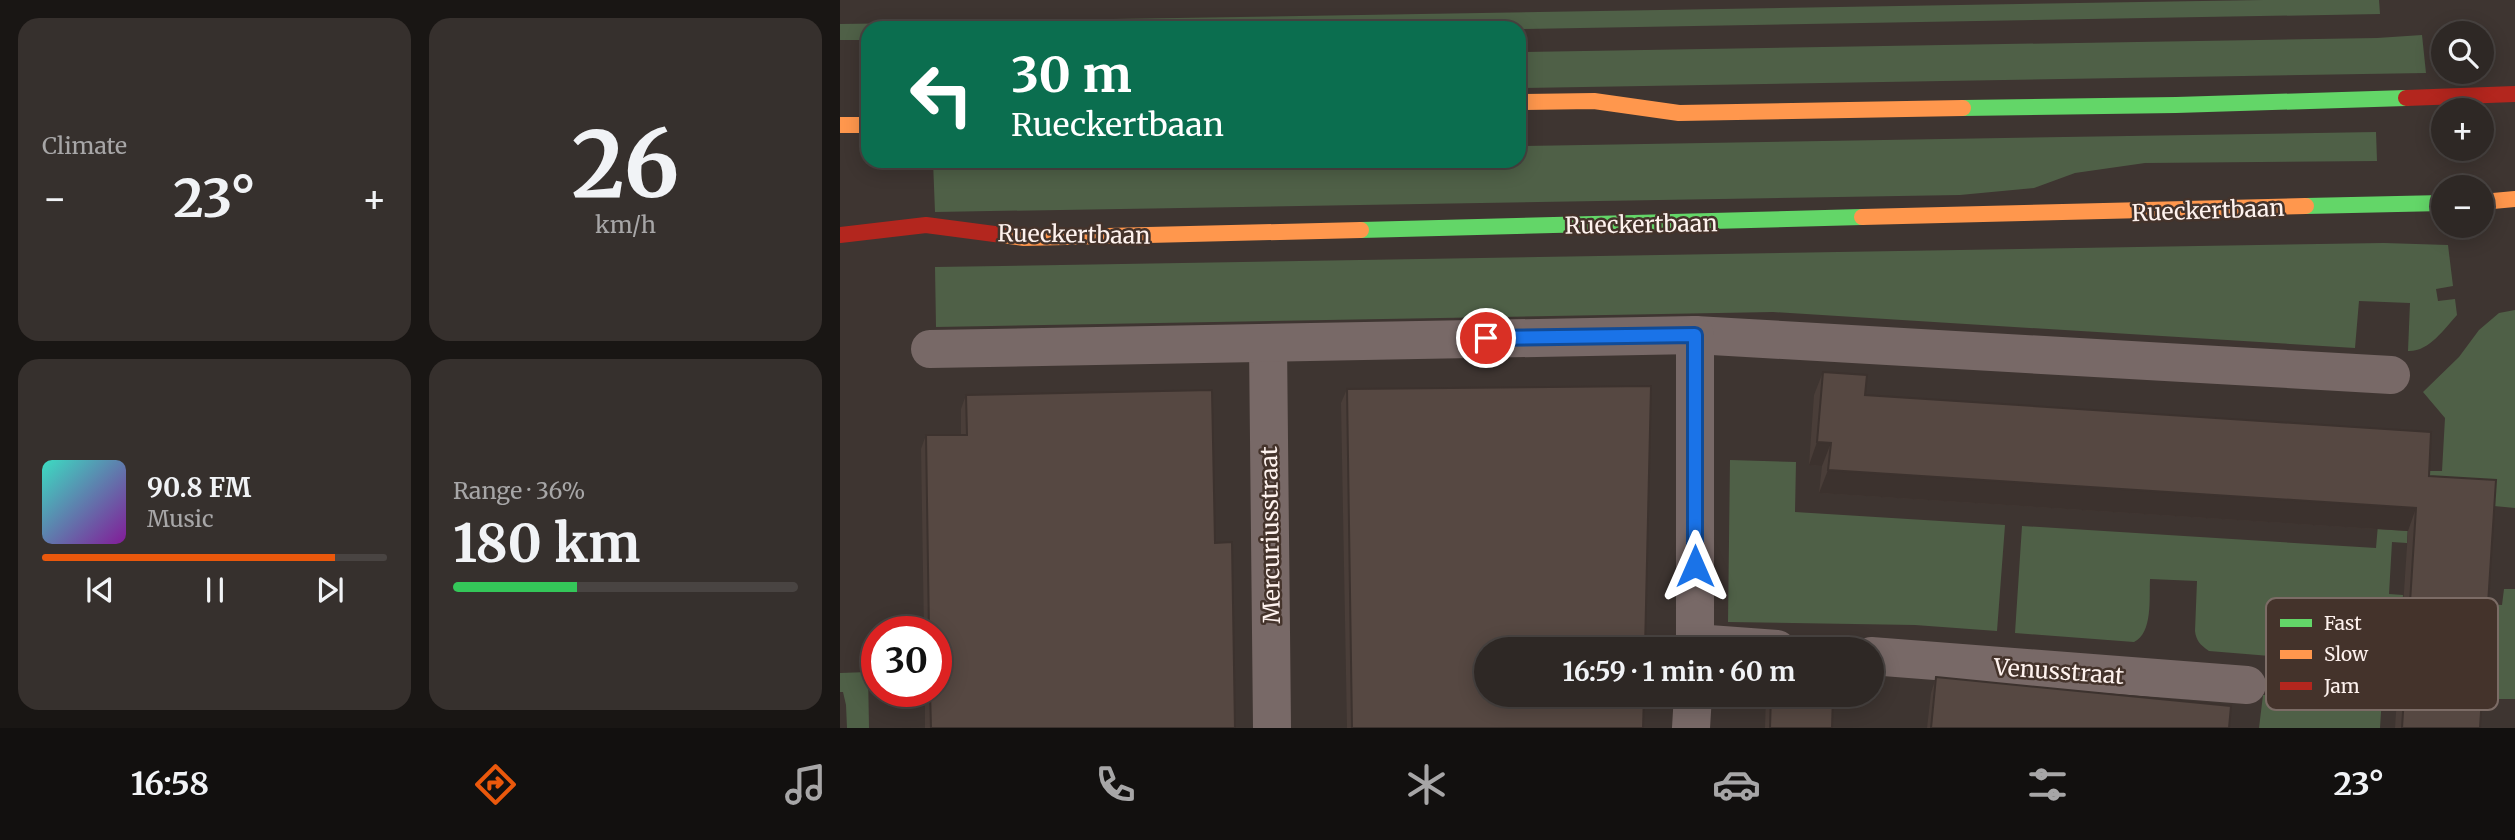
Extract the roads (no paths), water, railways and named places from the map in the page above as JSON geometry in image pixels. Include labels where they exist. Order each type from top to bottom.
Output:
[{"type":"main road","points":[[1526,102],[1594,101],[1679,113],[2176,105],[2515,94]]},
{"type":"main road","points":[[840,125],[861,125]]},
{"type":"main road","points":[[2494,201],[2515,199]]},
{"type":"main road","name":"Rueckertbaan","points":[[840,235],[926,225],[1024,238],[2431,203]]},
{"type":"street","points":[[1695,335],[1695,637]]},
{"type":"street","points":[[930,349],[1695,335],[2391,375]]},
{"type":"street","name":"Mercuriusstraat","points":[[1268,343],[1272,728]]},
{"type":"street","name":"Venusstraat","points":[[1884,657],[2247,685]]},
{"type":"street","points":[[1691,728],[1692,707]]}]
